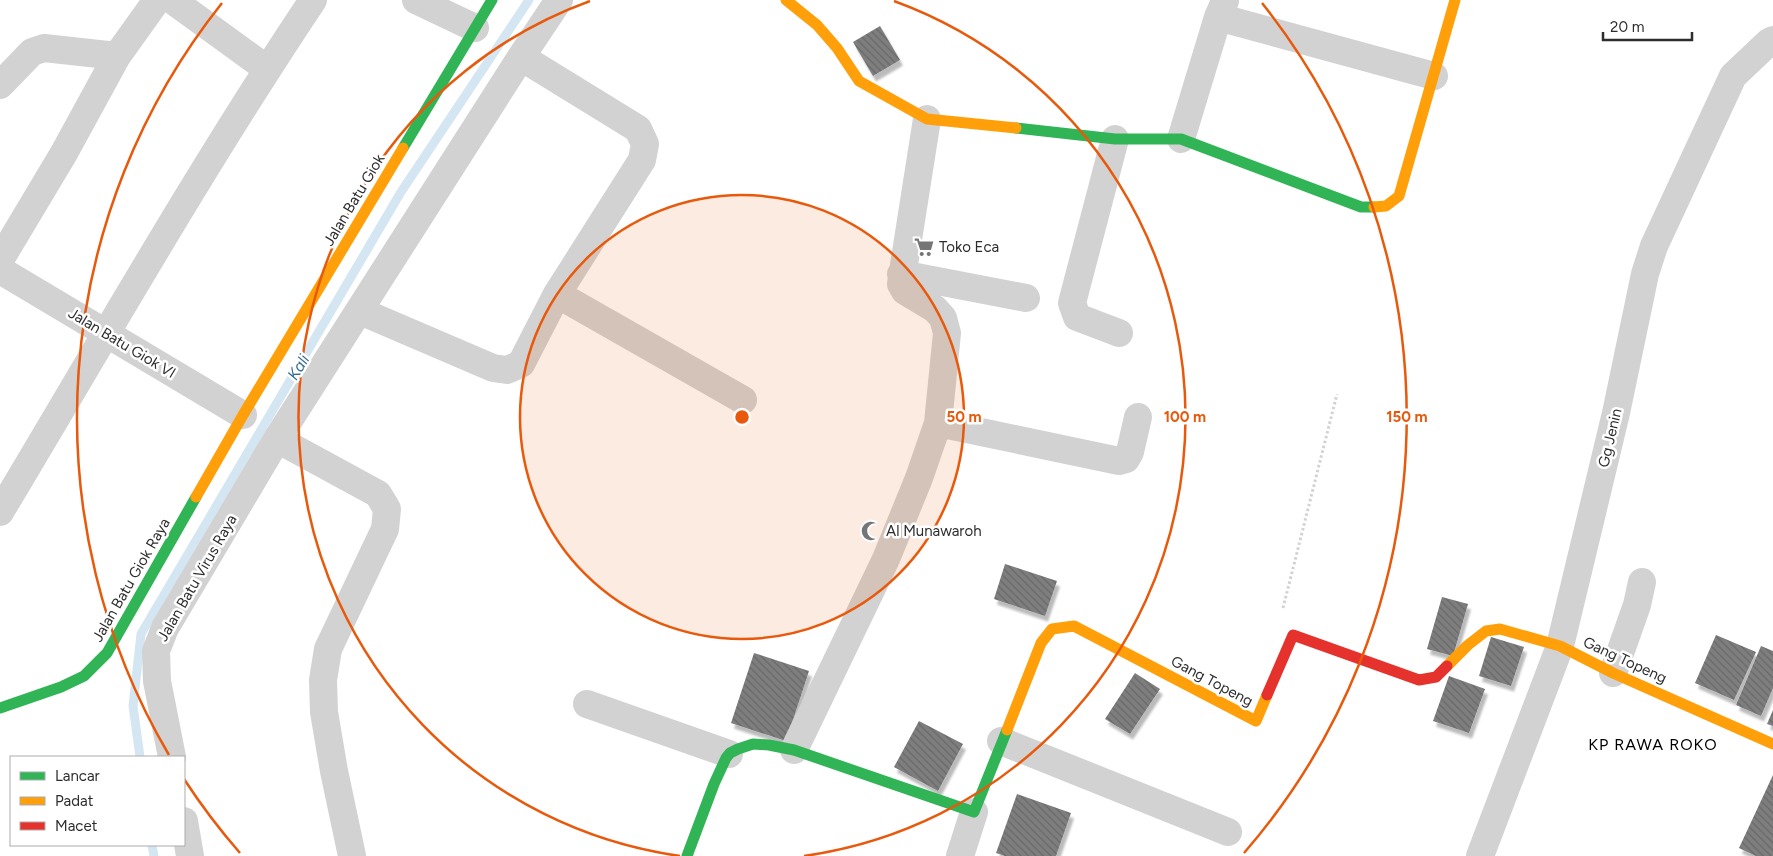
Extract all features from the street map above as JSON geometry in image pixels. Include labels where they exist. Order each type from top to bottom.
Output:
[{"type":"street","points":[[0,260],[64,153],[117,56],[157,0]]},
{"type":"street","points":[[172,0],[267,69]]},
{"type":"street","points":[[0,512],[105,333],[267,69],[313,0]]},
{"type":"street","points":[[416,0],[474,28]]},
{"type":"street","name":"Jalan Batu Giok","points":[[243,415],[492,0]]},
{"type":"street","name":"Jalan Batu Virus Raya","points":[[172,756],[157,682],[156,651],[166,628],[277,439],[559,0]]},
{"type":"street","points":[[786,0],[816,25],[837,48],[859,81],[927,119],[1115,139],[1180,139],[1361,207],[1386,206],[1392,204],[1399,196],[1456,0]]},
{"type":"street","points":[[1180,139],[1222,8],[1434,76]]},
{"type":"street","name":"Gg Jenin","points":[[1480,856],[1560,646],[1616,413],[1645,274],[1654,246],[1734,76],[1773,40]]},
{"type":"street","points":[[0,85],[32,52],[44,48],[117,56]]},
{"type":"street","points":[[360,311],[493,368],[507,370],[521,364],[557,294],[642,160],[645,144],[638,129],[521,57]]},
{"type":"street","points":[[794,750],[886,559],[938,422],[948,333],[943,318],[935,309],[905,291],[901,284],[901,274],[927,119]]},
{"type":"street","points":[[1115,139],[1072,303],[1077,317],[1119,333]]},
{"type":"street","name":"Jalan Batu Giok VI","points":[[0,270],[243,415]]},
{"type":"street","points":[[901,274],[1026,298]]},
{"type":"street","points":[[557,294],[743,400]]},
{"type":"street","name":"Jalan Batu Giok Raya","points":[[0,708],[61,687],[84,676],[107,654],[243,415]]},
{"type":"street","points":[[938,422],[1119,461],[1126,459],[1130,452],[1138,417]]},
{"type":"street","points":[[277,439],[378,494],[387,509],[385,529],[328,649],[323,680],[324,712],[352,856]]},
{"type":"street","points":[[1613,673],[1637,606],[1642,582]]},
{"type":"street","name":"Gang Topeng","points":[[974,812],[1041,643],[1052,629],[1074,626],[1256,721],[1293,635],[1420,680],[1436,677],[1468,645],[1486,631],[1500,630],[1560,646],[1613,673],[1773,744]]},
{"type":"street","points":[[587,704],[729,754]]},
{"type":"street","points":[[1002,741],[1228,832]]},
{"type":"street","points":[[687,856],[729,754],[749,745],[769,744],[794,750],[974,812],[960,856]]},
{"type":"street","points":[[185,827],[190,856]]},
{"type":"path","points":[[1293,635],[1278,625],[1336,394]]},
{"type":"building","points":[[880,26],[900,60],[873,76],[853,42]]},
{"type":"building","points":[[1005,564],[1057,581],[1045,616],[994,599]]},
{"type":"building","points":[[1442,597],[1468,604],[1453,656],[1427,649]]},
{"type":"building","points":[[1716,635],[1756,652],[1734,700],[1695,683]]},
{"type":"building","points":[[1491,637],[1524,647],[1511,686],[1479,676]]},
{"type":"building","points":[[1761,646],[1773,651],[1773,688],[1761,716],[1736,705]]},
{"type":"building","points":[[754,653],[809,671],[786,741],[731,723]]},
{"type":"building","points":[[1135,673],[1160,689],[1130,734],[1105,719]]},
{"type":"building","points":[[1449,676],[1485,689],[1469,733],[1433,721]]},
{"type":"building","points":[[1773,710],[1773,726],[1767,724]]},
{"type":"building","points":[[919,721],[963,744],[938,791],[894,767]]},
{"type":"building","points":[[1773,775],[1773,856],[1756,856],[1739,848]]},
{"type":"building","points":[[1017,794],[1071,813],[1056,856],[1005,856],[996,853]]},
{"type":"waterway","name":"Kali","points":[[140,756],[133,706],[141,634],[401,192],[529,0]]},
{"type":"waterway","name":"Kali","points":[[152,846],[154,856]]},
{"type":"traffic: fast","points":[[403,148],[492,0]]},
{"type":"traffic: fast","points":[[1016,128],[1115,139],[1181,139],[1361,207],[1374,207]]},
{"type":"traffic: fast","points":[[0,708],[61,687],[84,676],[107,653],[196,497]]},
{"type":"traffic: fast","points":[[687,856],[714,784],[726,758],[730,753],[738,749],[753,744],[794,750],[974,812],[1007,730]]},
{"type":"traffic: slow","points":[[786,0],[817,25],[837,48],[859,81],[927,119],[1016,128]]},
{"type":"traffic: slow","points":[[1374,207],[1386,206],[1399,196],[1455,0]]},
{"type":"traffic: slow","points":[[196,497],[403,148]]},
{"type":"traffic: slow","points":[[1007,730],[1041,643],[1052,629],[1074,626],[1256,721],[1267,695]]},
{"type":"traffic: slow","points":[[1447,666],[1468,645],[1486,631],[1500,629],[1560,646],[1613,673],[1773,744]]},
{"type":"traffic: jam","points":[[1267,695],[1293,635],[1419,680],[1436,677],[1447,666]]},
{"type":"place","name":"Toko Eca","points":[[924,247]]},
{"type":"place","name":"Al Munawaroh","points":[[871,531]]},
{"type":"district","name":"KP RAWA ROKO","points":[[1653,744]]}]
